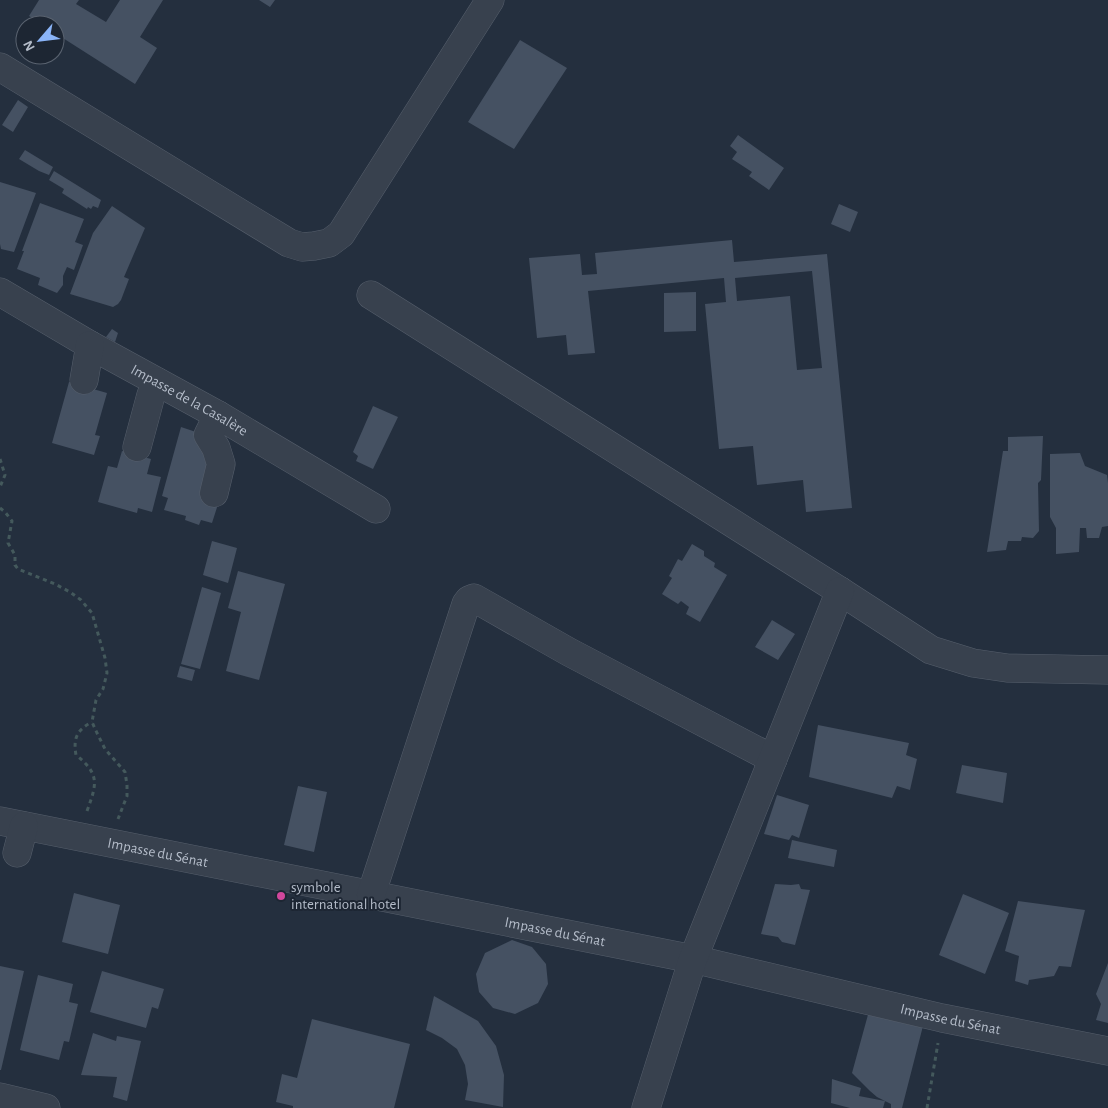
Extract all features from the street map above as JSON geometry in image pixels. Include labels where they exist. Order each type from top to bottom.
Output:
[{"type":"street","points":[[0,67],[289,243],[302,247],[314,246],[329,243],[341,234],[490,0]]},
{"type":"street","name":"Impasse de la Casalère","points":[[0,292],[90,345],[218,415],[376,509]]},
{"type":"street","points":[[371,295],[840,590],[931,650],[973,662],[1007,668],[1108,670]]},
{"type":"street","points":[[84,380],[90,345]]},
{"type":"street","points":[[137,448],[151,395],[157,382]]},
{"type":"street","points":[[214,493],[221,464],[216,448],[208,435],[218,415]]},
{"type":"street","points":[[646,1108],[693,959],[840,590]]},
{"type":"street","points":[[371,895],[466,604],[474,598],[569,652],[773,759]]},
{"type":"street","points":[[12,824],[17,853]]},
{"type":"street","name":"Impasse du Sénat","points":[[12,824],[693,959],[942,1018],[1108,1051]]},
{"type":"street","points":[[0,1097],[46,1108]]},
{"type":"path","points":[[0,459],[5,476],[0,487]]},
{"type":"path","points":[[0,508],[12,521],[8,543],[18,569],[70,592],[81,600],[92,613],[105,658],[107,673],[103,689],[96,700],[92,722],[105,749],[125,772],[127,785],[127,796],[110,843]]},
{"type":"path","points":[[74,836],[90,804],[94,789],[94,775],[87,763],[76,755],[74,745],[78,733],[92,722]]},
{"type":"path","points":[[928,1108],[942,1018]]},
{"type":"building","points":[[39,0],[79,0],[76,4],[106,22],[120,0],[163,0],[140,37],[157,48],[135,84],[65,39],[65,15],[30,15]]},
{"type":"building","points":[[259,0],[275,0],[270,7]]},
{"type":"building","points":[[520,40],[567,68],[514,149],[468,122]]},
{"type":"building","points":[[18,100],[28,107],[13,132],[2,125]]},
{"type":"building","points":[[738,135],[784,168],[769,190],[749,176],[752,172],[732,159],[737,152],[730,146]]},
{"type":"building","points":[[25,150],[53,167],[49,175],[19,159]]},
{"type":"building","points":[[54,171],[101,200],[98,208],[93,206],[91,209],[88,207],[87,209],[62,193],[64,189],[49,180]]},
{"type":"building","points":[[0,182],[36,193],[14,252],[1,249],[0,244]]},
{"type":"building","points":[[40,203],[84,219],[75,242],[83,245],[74,270],[67,267],[63,276],[63,285],[57,293],[38,285],[40,278],[17,269]]},
{"type":"building","points":[[839,204],[858,212],[850,232],[831,224]]},
{"type":"building","points":[[112,206],[145,228],[124,277],[129,279],[121,300],[113,307],[70,294],[93,233]]},
{"type":"building","points":[[732,240],[734,262],[827,254],[852,508],[806,512],[803,480],[757,485],[753,446],[719,449],[705,304],[726,302],[724,278],[588,291],[595,353],[568,355],[566,335],[537,338],[529,258],[580,254],[582,275],[597,274],[595,253]],"holes":[[[812,271],[822,368],[797,370],[790,296],[737,301],[735,278]]]},
{"type":"building","points":[[696,292],[696,331],[664,332],[664,293]]},
{"type":"building","points":[[112,329],[118,333],[115,342],[106,337]]},
{"type":"building","points":[[69,382],[107,393],[95,435],[100,436],[94,455],[52,443]]},
{"type":"building","points":[[373,406],[398,417],[373,469],[356,461],[358,456],[353,452]]},
{"type":"building","points":[[181,427],[199,433],[208,442],[220,498],[212,523],[201,520],[199,525],[185,520],[186,516],[164,510],[168,498],[162,496]]},
{"type":"building","points":[[1043,436],[1041,480],[1038,483],[1039,531],[1033,538],[1022,537],[1021,541],[1008,541],[1006,550],[987,552],[1003,451],[1008,451],[1008,437]]},
{"type":"building","points":[[122,451],[151,459],[147,474],[161,477],[152,512],[138,508],[137,513],[98,502],[108,466],[117,468]]},
{"type":"building","points":[[1080,453],[1085,466],[1107,475],[1108,526],[1102,527],[1099,538],[1087,538],[1086,528],[1080,528],[1079,552],[1056,554],[1056,528],[1050,517],[1050,454]]},
{"type":"building","points":[[212,541],[237,548],[228,583],[203,575]]},
{"type":"building","points":[[692,544],[704,551],[704,556],[715,563],[714,567],[727,575],[700,622],[686,614],[689,607],[681,601],[678,604],[662,594],[672,578],[669,576],[678,559],[682,561]]},
{"type":"building","points":[[238,571],[285,584],[259,680],[226,671],[241,612],[228,608]]},
{"type":"building","points":[[202,587],[221,593],[200,669],[181,664]]},
{"type":"building","points":[[772,620],[795,634],[778,660],[755,647]]},
{"type":"building","points":[[180,666],[195,670],[192,681],[177,677]]},
{"type":"building","points":[[818,725],[909,743],[906,755],[917,759],[910,790],[897,786],[892,798],[809,777]]},
{"type":"building","points":[[962,765],[1007,773],[1003,803],[956,793]]},
{"type":"building","points":[[298,786],[327,792],[314,852],[284,845]]},
{"type":"building","points":[[777,795],[809,805],[799,838],[792,835],[789,840],[764,834]]},
{"type":"building","points":[[792,840],[837,850],[834,867],[788,858]]},
{"type":"building","points":[[775,884],[799,884],[801,889],[810,890],[795,945],[782,942],[778,937],[761,934]]},
{"type":"building","points":[[74,893],[120,905],[108,954],[62,942]]},
{"type":"building","points":[[963,894],[1009,913],[985,974],[939,955]]},
{"type":"building","points":[[1018,901],[1085,910],[1071,967],[1059,966],[1054,976],[1029,980],[1028,985],[1015,981],[1019,956],[1005,951]]},
{"type":"building","points":[[512,940],[532,947],[546,964],[548,984],[538,1003],[515,1014],[493,1008],[479,992],[476,974],[485,953]]},
{"type":"building","points":[[1108,963],[1108,1023],[1096,1020],[1101,1004],[1096,994]]},
{"type":"building","points":[[0,966],[24,971],[1,1070],[0,1070]]},
{"type":"building","points":[[102,971],[164,989],[158,1009],[152,1007],[146,1028],[90,1012]]},
{"type":"building","points":[[38,975],[73,984],[69,1002],[78,1004],[69,1042],[64,1041],[59,1060],[20,1050]]},
{"type":"building","points":[[434,996],[478,1021],[496,1046],[504,1075],[503,1107],[465,1100],[468,1084],[465,1065],[457,1049],[442,1038],[426,1030]]},
{"type":"building","points":[[869,1011],[924,1022],[902,1108],[891,1108],[891,1104],[877,1097],[852,1073]]},
{"type":"building","points":[[312,1019],[410,1044],[394,1108],[293,1108],[293,1106],[276,1102],[282,1074],[297,1078]]},
{"type":"building","points":[[93,1033],[116,1041],[117,1036],[141,1041],[127,1101],[113,1097],[117,1077],[81,1075]]},
{"type":"building","points":[[832,1079],[861,1088],[859,1096],[885,1101],[883,1108],[850,1108],[831,1103]]},
{"type":"place","name":"symbole international hotel","points":[[281,896]]}]
